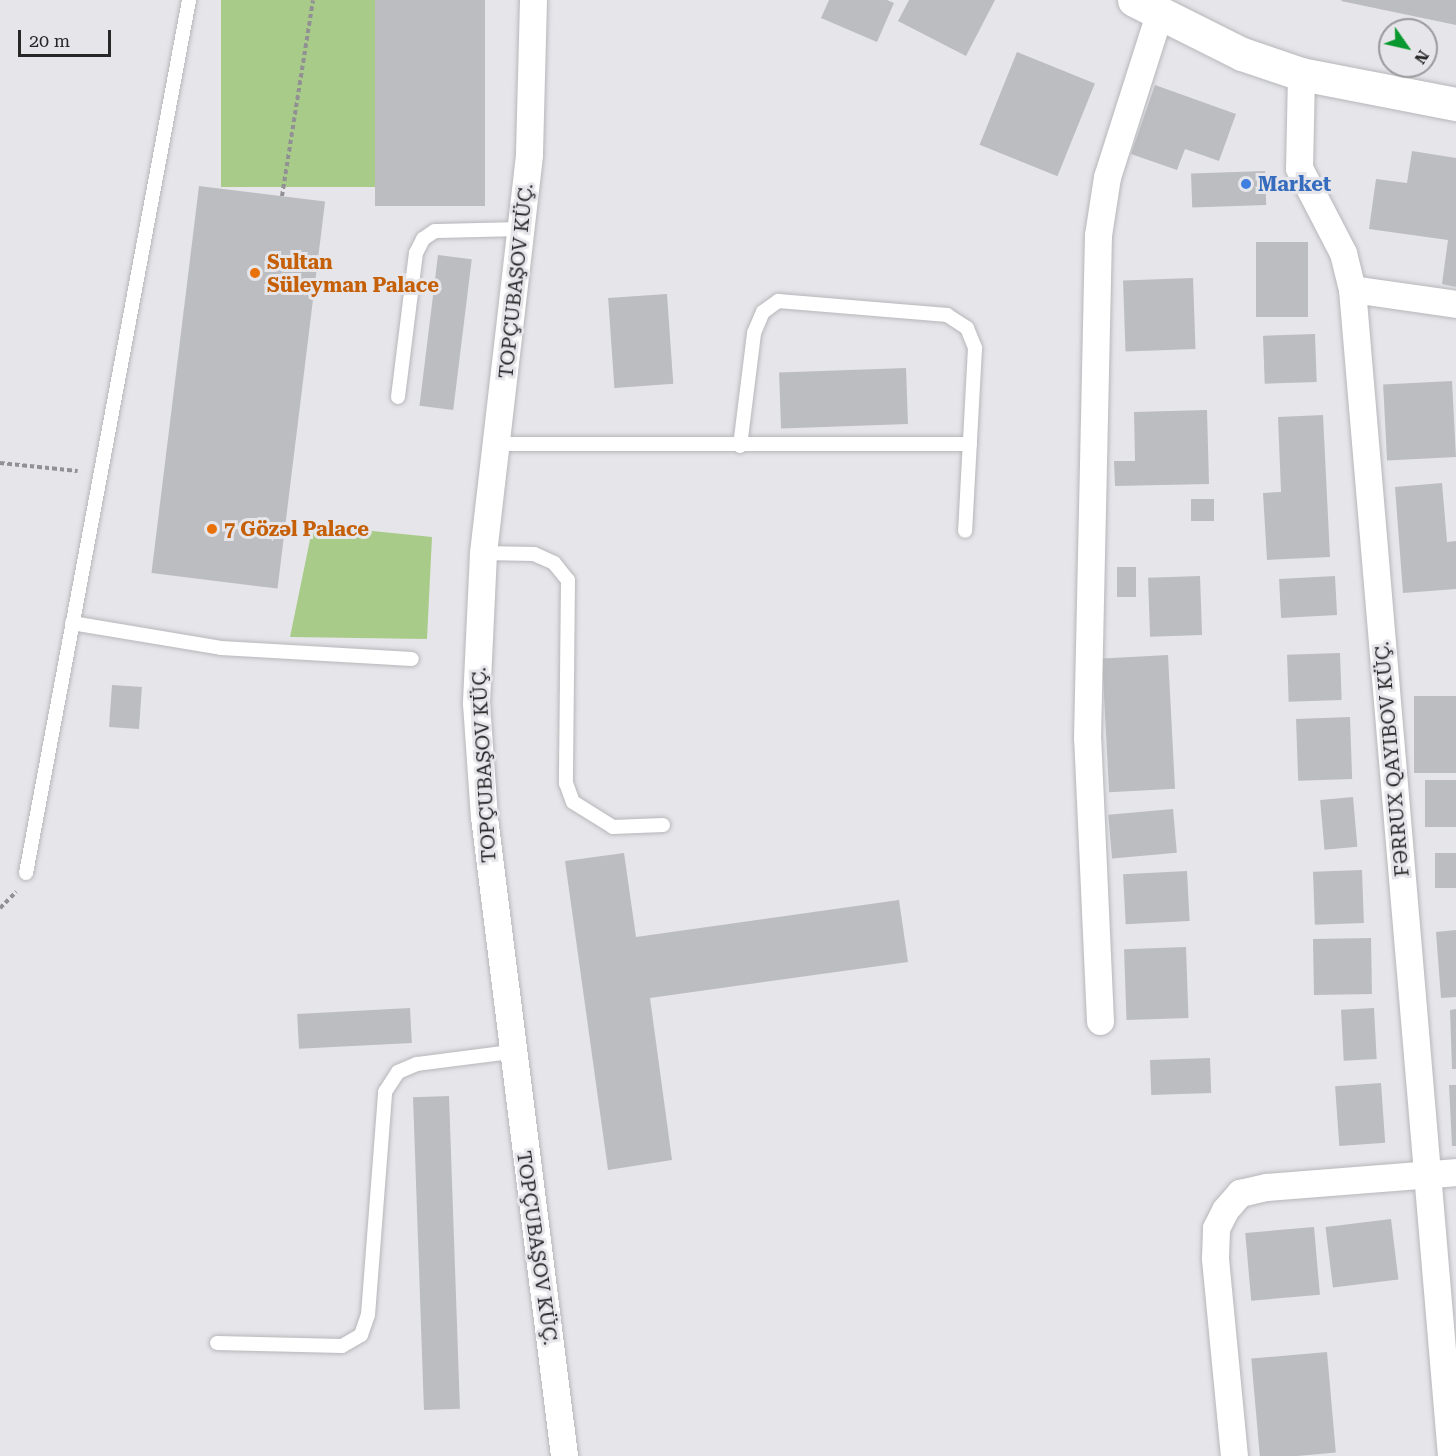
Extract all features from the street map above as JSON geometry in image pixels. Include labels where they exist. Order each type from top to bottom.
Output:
[{"type":"main road","points":[[1147,7],[1242,54],[1301,74],[1456,104]]},
{"type":"street","name":"TOPÇUBAŞOV KÜÇ.","points":[[533,0],[522,229],[483,553],[476,703],[511,1052],[564,1456]]},
{"type":"street","points":[[1100,1021],[1087,738],[1098,235],[1107,177],[1147,7]]},
{"type":"street","name":"FƏRRUX QAYIBOV KÜÇ.","points":[[1301,74],[1299,168],[1343,253],[1352,289],[1425,1174],[1451,1456]]},
{"type":"street","points":[[1352,289],[1456,304]]},
{"type":"street","points":[[1234,1456],[1215,1258],[1216,1228],[1225,1210],[1240,1193],[1267,1186],[1456,1172]]},
{"type":"lane","points":[[26,873],[189,0]]},
{"type":"lane","points":[[398,398],[416,253],[423,239],[435,231],[522,229]]},
{"type":"lane","points":[[740,446],[754,333],[763,312],[778,301],[947,315],[967,328],[975,348],[965,531]]},
{"type":"lane","points":[[497,444],[740,446],[970,444]]},
{"type":"lane","points":[[483,553],[534,554],[554,563],[568,580],[566,783],[573,802],[613,827],[663,825]]},
{"type":"lane","points":[[72,623],[220,648],[412,659]]},
{"type":"lane","points":[[217,1343],[342,1347],[361,1335],[368,1315],[385,1092],[398,1072],[417,1064],[511,1052]]},
{"type":"path","points":[[282,196],[313,0]]},
{"type":"path","points":[[0,463],[100,473]]},
{"type":"green space","points":[[221,0],[375,0],[375,187],[221,187]]},
{"type":"green space","points":[[313,525],[432,537],[427,639],[290,637]]},
{"type":"building","points":[[375,0],[485,0],[485,206],[375,206]]},
{"type":"building","points":[[829,0],[887,0],[894,3],[877,42],[821,18]]},
{"type":"building","points":[[909,0],[995,0],[966,56],[898,21]]},
{"type":"building","points":[[1456,0],[1456,25],[1438,21],[1438,18],[1422,18],[1341,1]]},
{"type":"building","points":[[1017,52],[1095,83],[1057,176],[980,145]]},
{"type":"building","points":[[1155,85],[1236,114],[1219,161],[1185,149],[1177,170],[1131,154]]},
{"type":"building","points":[[1412,151],[1456,158],[1456,287],[1442,284],[1448,240],[1369,229],[1376,179],[1407,183]]},
{"type":"building","points":[[1265,171],[1266,205],[1192,208],[1191,174]]},
{"type":"building","points":[[199,186],[325,201],[278,589],[151,573]]},
{"type":"building","points":[[1256,242],[1308,242],[1308,317],[1256,317]]},
{"type":"building","points":[[438,255],[472,259],[453,410],[419,406]]},
{"type":"building","points":[[1193,278],[1195,349],[1126,351],[1123,280]]},
{"type":"building","points":[[667,294],[673,384],[614,388],[608,298]]},
{"type":"building","points":[[1315,334],[1317,382],[1265,384],[1263,336]]},
{"type":"building","points":[[906,368],[908,424],[781,428],[779,372]]},
{"type":"building","points":[[1452,381],[1456,457],[1387,461],[1383,385]]},
{"type":"building","points":[[1207,410],[1209,484],[1115,486],[1114,461],[1135,461],[1134,412]]},
{"type":"building","points":[[1323,415],[1330,557],[1267,560],[1263,493],[1281,492],[1278,417]]},
{"type":"building","points":[[1442,483],[1447,542],[1456,541],[1456,589],[1403,593],[1395,487]]},
{"type":"building","points":[[1191,499],[1214,499],[1214,521],[1191,521]]},
{"type":"building","points":[[1117,567],[1136,567],[1136,597],[1117,597]]},
{"type":"building","points":[[1200,576],[1202,635],[1150,637],[1148,578]]},
{"type":"building","points":[[1335,576],[1337,615],[1281,618],[1279,579]]},
{"type":"building","points":[[1340,653],[1342,700],[1289,702],[1287,655]]},
{"type":"building","points":[[1168,655],[1175,789],[1109,792],[1102,658]]},
{"type":"building","points":[[112,685],[142,687],[139,729],[109,727]]},
{"type":"building","points":[[1414,696],[1456,696],[1456,773],[1414,773]]},
{"type":"building","points":[[1350,717],[1352,779],[1298,781],[1296,719]]},
{"type":"building","points":[[1425,780],[1456,780],[1456,827],[1425,827]]},
{"type":"building","points":[[1353,797],[1357,847],[1324,850],[1320,800]]},
{"type":"building","points":[[1173,809],[1177,853],[1112,858],[1108,815]]},
{"type":"building","points":[[624,853],[636,937],[899,900],[908,962],[650,998],[672,1160],[608,1170],[565,861]]},
{"type":"building","points":[[1435,853],[1456,853],[1456,888],[1435,888]]},
{"type":"building","points":[[1362,870],[1364,923],[1315,925],[1313,872]]},
{"type":"building","points":[[1187,871],[1190,921],[1126,924],[1123,874]]},
{"type":"building","points":[[1456,930],[1456,997],[1441,998],[1436,932]]},
{"type":"building","points":[[1371,938],[1372,994],[1314,995],[1313,939]]},
{"type":"building","points":[[1186,947],[1188,1018],[1127,1020],[1124,949]]},
{"type":"building","points":[[410,1008],[412,1043],[299,1049],[297,1014]]},
{"type":"building","points":[[1374,1008],[1377,1059],[1344,1061],[1341,1010]]},
{"type":"building","points":[[1456,1009],[1456,1069],[1452,1069],[1450,1010]]},
{"type":"building","points":[[1210,1058],[1211,1093],[1151,1095],[1150,1060]]},
{"type":"building","points":[[1381,1083],[1385,1143],[1339,1146],[1335,1086]]},
{"type":"building","points":[[1449,1085],[1456,1085],[1456,1146],[1452,1146]]},
{"type":"building","points":[[449,1096],[460,1409],[424,1410],[413,1097]]},
{"type":"building","points":[[1391,1219],[1398,1280],[1333,1288],[1325,1227]]},
{"type":"building","points":[[1314,1227],[1320,1295],[1251,1301],[1245,1233]]},
{"type":"building","points":[[1327,1352],[1336,1453],[1260,1456],[1251,1359]]},
{"type":"place","name":"Market","points":[[1246,184]]},
{"type":"place","name":"Sultan Süleyman Palace","points":[[255,273]]},
{"type":"place","name":"7 Gözəl Palace","points":[[212,529]]}]
